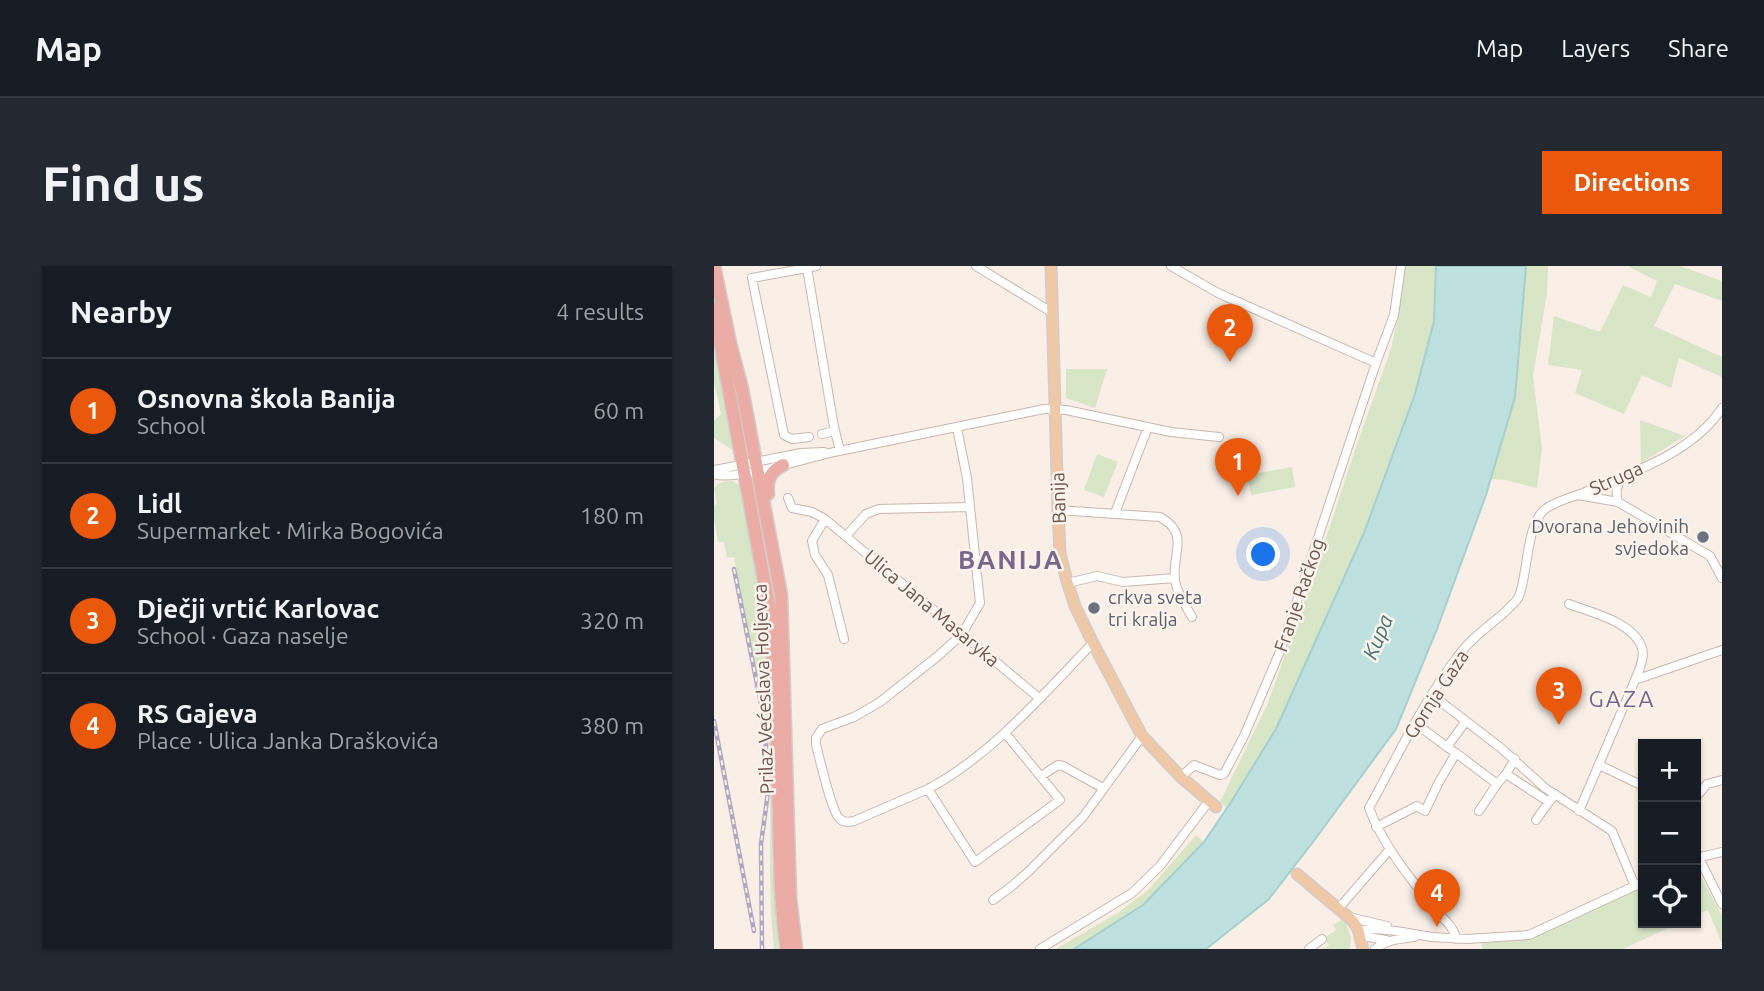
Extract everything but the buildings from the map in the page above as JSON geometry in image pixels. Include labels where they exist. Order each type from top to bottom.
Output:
[{"type":"highway","name":"Prilaz Većeslava Holjevca","points":[[714,266],[742,389],[772,640],[781,896],[787,949]]},
{"type":"highway","name":"Prilaz Većeslava Holjevca","points":[[714,309],[751,467],[767,518],[782,606],[790,885],[796,949]]},
{"type":"highway","points":[[767,518],[771,510],[768,481],[774,471],[783,465]]},
{"type":"main road","name":"Banija","points":[[1052,266],[1060,554],[1068,583],[1075,606],[1142,736],[1181,777],[1212,804]]},
{"type":"main road","points":[[1297,874],[1356,925],[1358,944]]},
{"type":"street","points":[[976,266],[1053,313]]},
{"type":"street","points":[[1171,266],[1218,293],[1376,363],[1394,315],[1401,266]]},
{"type":"street","points":[[809,437],[792,439],[784,435],[752,278],[811,267],[835,431],[835,452]]},
{"type":"street","name":"Franje Račkog","points":[[1181,777],[1194,765],[1220,775],[1224,774],[1244,736],[1281,649],[1376,363]]},
{"type":"street","points":[[751,467],[783,465],[1055,408],[1171,432],[1219,437]]},
{"type":"street","name":"Struga","points":[[1578,495],[1684,447],[1710,424],[1722,408]]},
{"type":"street","points":[[1115,513],[1148,427]]},
{"type":"street","points":[[957,428],[967,478],[980,603],[962,634],[923,668],[880,702],[854,717],[822,729],[816,738],[834,809],[841,820],[854,821],[945,780],[1005,733],[1093,643]]},
{"type":"street","points":[[822,434],[835,431]]},
{"type":"street","points":[[714,472],[724,477],[802,453],[835,452]]},
{"type":"street","points":[[1618,502],[1616,494],[1622,477]]},
{"type":"street","name":"Struga","points":[[1578,495],[1618,502],[1710,556],[1722,578]]},
{"type":"street","name":"Gornja Gaza","points":[[1376,827],[1369,808],[1432,695],[1460,653],[1519,598],[1535,522],[1542,511],[1553,504],[1578,495]]},
{"type":"street","name":"Ulica Jana Masaryka","points":[[788,498],[793,508],[812,512],[825,519],[1039,698]]},
{"type":"street","points":[[846,536],[866,514],[879,509],[970,507]]},
{"type":"street","points":[[1058,510],[1160,517],[1169,522],[1176,530],[1178,539],[1175,578],[1177,587],[1192,617]]},
{"type":"street","points":[[825,519],[812,541],[815,555],[828,575],[844,639]]},
{"type":"street","points":[[1068,583],[1097,576],[1123,582],[1175,578]]},
{"type":"street","points":[[1569,604],[1624,625],[1636,637],[1643,650],[1642,662],[1635,680],[1579,811]]},
{"type":"street","points":[[1635,680],[1722,650]]},
{"type":"street","points":[[1432,695],[1515,759],[1545,788],[1612,831],[1638,882]]},
{"type":"street","points":[[1447,747],[1466,721]]},
{"type":"street","points":[[1415,723],[1497,784]]},
{"type":"street","points":[[928,789],[975,862],[1060,800],[1005,733]]},
{"type":"street","points":[[993,900],[1029,871],[1083,817],[1142,736]]},
{"type":"street","points":[[1456,754],[1425,811],[1417,806],[1376,827],[1435,909],[1452,928],[1456,939]]},
{"type":"street","points":[[1479,811],[1515,759]]},
{"type":"street","points":[[1041,776],[1058,765],[1103,788]]},
{"type":"street","points":[[1599,765],[1638,784]]},
{"type":"street","points":[[1506,774],[1549,802]]},
{"type":"street","points":[[1701,791],[1707,784],[1722,780]]},
{"type":"street","points":[[1536,820],[1555,794]]},
{"type":"street","points":[[1040,949],[1132,893],[1160,866],[1212,804]]},
{"type":"street","points":[[1339,908],[1390,849]]},
{"type":"street","points":[[1701,855],[1722,852]]},
{"type":"street","points":[[1701,864],[1722,904]]},
{"type":"street","points":[[1348,917],[1420,936],[1467,939],[1529,935],[1638,884]]},
{"type":"street","points":[[1358,944],[1370,929],[1396,930]]},
{"type":"street","points":[[1358,944],[1373,939],[1391,940],[1420,936]]},
{"type":"street","points":[[1309,949],[1322,939]]},
{"type":"street","points":[[1467,939],[1468,949]]},
{"type":"street","points":[[1375,949],[1391,940]]},
{"type":"green space","points":[[1405,266],[1436,266],[1434,321],[1415,394],[1364,533],[1276,728],[1227,808],[1220,802],[1267,705],[1391,349]]},
{"type":"green space","points":[[1526,266],[1548,266],[1547,294],[1533,376],[1542,449],[1537,488],[1491,479],[1515,397]]},
{"type":"green space","points":[[1630,266],[1680,266],[1722,281],[1722,301],[1675,284],[1654,326],[1722,357],[1722,377],[1679,358],[1671,388],[1642,375],[1624,414],[1575,393],[1582,370],[1548,365],[1554,316],[1600,332],[1623,285],[1651,297],[1657,281]]},
{"type":"green space","points":[[714,331],[735,451],[714,438],[714,421],[721,414],[714,382]]},
{"type":"green space","points":[[1066,369],[1107,369],[1095,408],[1066,398]]},
{"type":"green space","points":[[1640,420],[1685,436],[1641,463]]},
{"type":"green space","points":[[1245,449],[1248,467],[1219,472],[1216,454]]},
{"type":"green space","points":[[1097,454],[1118,462],[1104,497],[1084,490]]},
{"type":"green space","points":[[1292,467],[1295,487],[1251,495],[1247,475]]},
{"type":"green space","points":[[733,481],[743,488],[767,627],[774,818],[772,861],[782,949],[774,949],[772,923],[770,790],[764,713],[734,557],[727,558],[724,542],[718,542],[714,518],[714,505],[717,504],[714,488]]},
{"type":"green space","points":[[1196,835],[1204,842],[1143,905],[1074,949],[1056,949],[1119,912],[1149,889]]},
{"type":"green space","points":[[1701,876],[1722,916],[1722,944],[1708,910],[1701,913]]},
{"type":"green space","points":[[1638,888],[1638,928],[1668,928],[1623,949],[1482,949],[1482,943],[1525,940]]},
{"type":"green space","points":[[1344,918],[1351,937],[1350,949],[1323,949],[1329,945],[1324,938],[1336,930],[1333,925]]},
{"type":"water","name":"Kupa","points":[[1436,266],[1526,266],[1515,397],[1486,495],[1437,629],[1396,729],[1269,899],[1206,949],[1074,949],[1143,905],[1204,842],[1276,729],[1364,533],[1415,394],[1434,321]]},
{"type":"railway","points":[[734,569],[761,704],[768,765],[768,792],[761,844],[762,949]]},
{"type":"railway","points":[[714,721],[754,931]]},
{"type":"place","name":"Lidl","points":[[1230,362]]},
{"type":"place","name":"Osnovna škola Banija","points":[[1238,496]]},
{"type":"place","name":"Dvorana Jehovinih svjedoka","points":[[1703,537]]},
{"type":"place","name":"crkva sveta tri kralja","points":[[1094,608]]},
{"type":"place","name":"Dječji vrtić Karlovac","points":[[1559,725]]},
{"type":"place","name":"RS Gajeva","points":[[1437,927]]},
{"type":"district","name":"BANIJA","points":[[1011,560]]},
{"type":"district","name":"GAZA","points":[[1622,699]]}]
